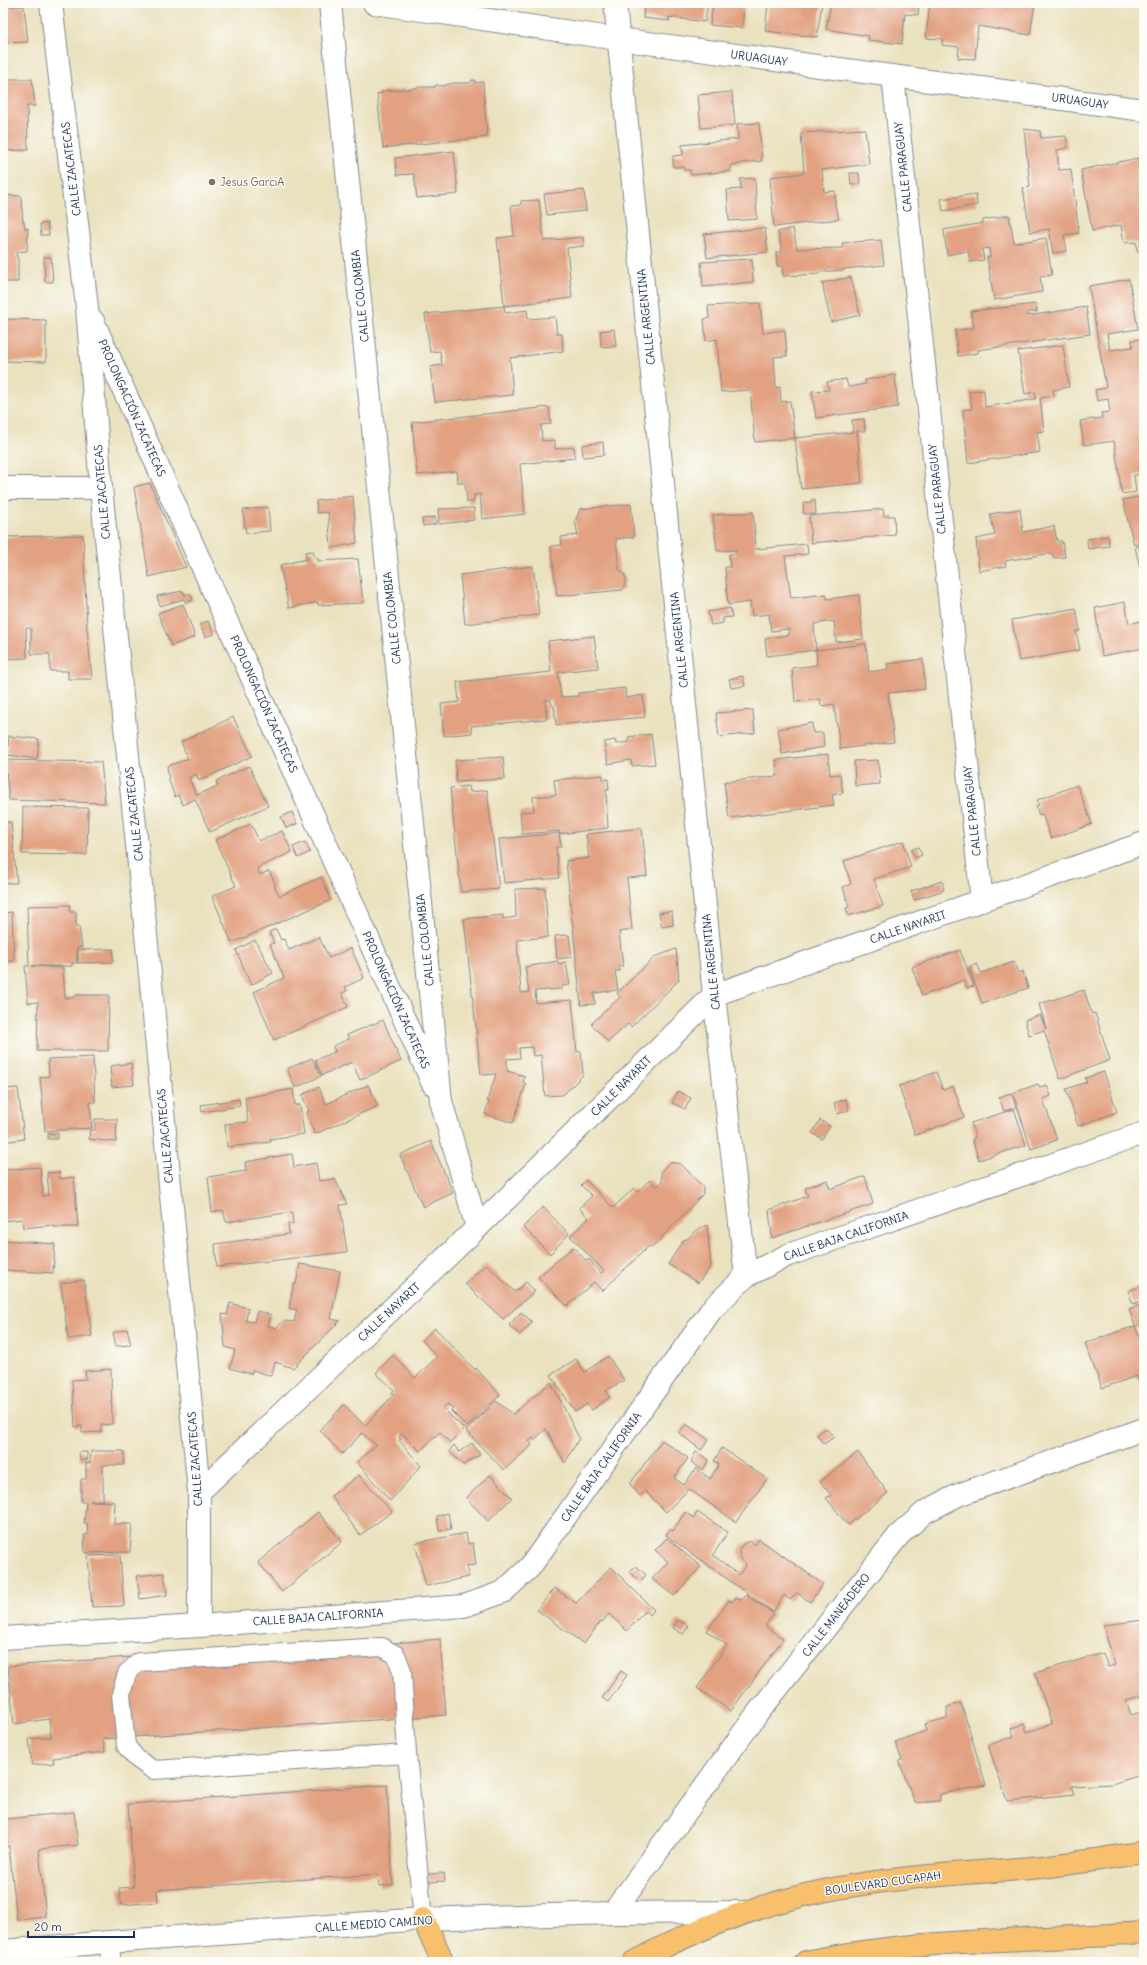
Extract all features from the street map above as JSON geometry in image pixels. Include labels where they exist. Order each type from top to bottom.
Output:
[{"type":"main road","name":"BOULEVARD CUCAPAH","points":[[634,1962],[703,1928],[746,1912],[848,1886],[913,1877],[1042,1867],[1144,1852]]},
{"type":"main road","points":[[423,1919],[443,1962]]},
{"type":"main road","points":[[806,1962],[835,1956],[903,1946],[1144,1933]]},
{"type":"street","name":"CALLE ZACATECAS","points":[[51,3],[87,307],[101,488],[152,992],[199,1492],[199,1626]]},
{"type":"street","name":"CALLE COLOMBIA","points":[[330,3],[441,1101],[477,1228]]},
{"type":"street","name":"URUAGUAY","points":[[374,3],[618,39],[1144,110]]},
{"type":"street","name":"CALLE ARGENTINA","points":[[615,3],[714,995],[746,1276]]},
{"type":"street","name":"CALLE PARAGUAY","points":[[893,76],[982,901]]},
{"type":"street","name":"PROLONGACIÓN ZACATECAS","points":[[87,307],[441,1101]]},
{"type":"street","points":[[3,488],[101,488]]},
{"type":"street","name":"CALLE NAYARIT","points":[[199,1492],[477,1228],[714,995],[1144,844]]},
{"type":"street","name":"CALLE BAJA CALIFORNIA","points":[[3,1638],[199,1626],[464,1606],[503,1592],[530,1567],[712,1309],[746,1276],[788,1255],[1144,1133]]},
{"type":"street","name":"CALLE MANEADERO","points":[[614,1913],[757,1714],[904,1531],[925,1512],[958,1495],[1144,1429]]},
{"type":"street","name":"CALLE MEDIO CAMINO","points":[[3,1952],[111,1952],[423,1919],[614,1913],[746,1912]]},
{"type":"lane","points":[[407,1754],[153,1770],[136,1758],[126,1746],[121,1694],[127,1673],[139,1662],[382,1647],[396,1656],[402,1671],[407,1754],[423,1919]]},
{"type":"building","points":[[644,3],[708,3],[705,22],[669,17],[669,21],[643,18]]},
{"type":"building","points":[[713,3],[742,3],[744,5],[742,28],[710,25]]},
{"type":"building","points":[[768,3],[822,3],[817,37],[765,31]]},
{"type":"building","points":[[831,3],[919,3],[918,15],[905,14],[902,44],[868,40],[869,36],[826,29]]},
{"type":"building","points":[[930,3],[965,3],[964,7],[980,9],[981,3],[1035,3],[1030,35],[978,26],[975,59],[958,58],[959,47],[942,45],[942,39],[926,38]]},
{"type":"building","points":[[24,6],[28,42],[3,43],[5,7]]},
{"type":"building","points":[[3,79],[32,79],[35,106],[27,106],[28,150],[3,151]]},
{"type":"building","points":[[472,80],[475,80],[475,83],[483,82],[487,137],[383,148],[377,94],[382,93],[382,91],[401,89],[406,90],[419,87],[435,87],[436,85],[442,86],[454,83],[470,83]]},
{"type":"building","points":[[732,92],[735,125],[701,128],[698,95]]},
{"type":"building","points":[[759,123],[762,161],[731,165],[731,171],[691,175],[690,170],[684,170],[684,167],[673,167],[673,156],[683,155],[682,145],[738,139],[737,124]]},
{"type":"building","points":[[865,129],[869,164],[822,170],[824,192],[835,191],[835,206],[839,219],[774,227],[770,177],[804,173],[801,133]]},
{"type":"building","points":[[1024,129],[1040,131],[1041,138],[1066,136],[1068,148],[1057,150],[1059,170],[1071,169],[1079,233],[1064,235],[1067,251],[1053,253],[1049,229],[1030,232],[1023,188],[1030,187]]},
{"type":"building","points":[[454,151],[458,194],[417,198],[414,174],[397,175],[395,158]]},
{"type":"building","points":[[1138,158],[1144,200],[1144,250],[1137,251],[1136,242],[1124,243],[1121,225],[1092,231],[1081,170]]},
{"type":"building","points":[[850,173],[859,173],[860,184],[851,185]]},
{"type":"building","points":[[755,178],[757,219],[729,221],[727,190],[741,189],[740,179]]},
{"type":"building","points":[[584,190],[586,211],[547,215],[544,194]]},
{"type":"building","points":[[976,194],[977,205],[943,211],[941,199]]},
{"type":"building","points":[[3,195],[21,196],[23,222],[25,229],[28,228],[27,251],[16,252],[18,258],[18,282],[3,282]]},
{"type":"building","points":[[539,200],[544,241],[583,237],[584,246],[567,248],[572,298],[504,306],[497,238],[514,236],[511,206],[521,205],[521,201]]},
{"type":"building","points":[[1009,215],[1014,243],[1046,238],[1052,275],[1040,276],[1042,292],[994,300],[987,257],[990,257],[989,248],[982,249],[984,260],[970,262],[968,251],[947,255],[944,230],[983,223],[983,220]]},
{"type":"building","points":[[47,223],[49,235],[41,235],[40,224]]},
{"type":"building","points":[[765,228],[768,252],[707,258],[704,234]]},
{"type":"building","points":[[793,228],[797,249],[843,248],[842,243],[881,240],[884,265],[819,272],[819,274],[783,276],[782,266],[777,266],[776,252],[782,252],[778,232]]},
{"type":"building","points":[[44,257],[51,257],[53,282],[45,282]]},
{"type":"building","points":[[752,259],[753,282],[703,287],[701,262]]},
{"type":"building","points":[[851,277],[860,315],[831,322],[822,283]]},
{"type":"building","points":[[1129,279],[1138,329],[1107,334],[1110,350],[1133,347],[1132,340],[1144,339],[1144,479],[1142,474],[1134,475],[1136,492],[1122,494],[1114,441],[1084,445],[1080,421],[1102,418],[1101,413],[1110,412],[1108,399],[1097,401],[1095,390],[1106,388],[1089,286]]},
{"type":"building","points":[[760,303],[763,333],[785,330],[787,356],[774,357],[776,388],[780,387],[781,402],[790,401],[795,438],[755,442],[750,390],[721,392],[717,339],[706,341],[704,319],[709,318],[708,306]]},
{"type":"building","points":[[1036,304],[1037,312],[1028,312],[1028,316],[1086,307],[1090,334],[978,350],[978,353],[958,356],[955,330],[974,328],[971,311]]},
{"type":"building","points":[[504,306],[505,313],[527,310],[528,319],[555,317],[557,334],[562,334],[563,351],[510,358],[513,395],[435,402],[430,367],[442,365],[440,351],[430,352],[425,314]]},
{"type":"building","points":[[3,319],[46,320],[46,362],[3,361]]},
{"type":"building","points":[[614,329],[616,346],[601,347],[600,331]]},
{"type":"building","points":[[1063,345],[1069,387],[1053,390],[1054,396],[1040,398],[1044,431],[1037,432],[1040,452],[968,463],[963,410],[972,409],[969,391],[984,390],[985,407],[1036,399],[1035,392],[1025,394],[1018,351]]},
{"type":"building","points":[[895,375],[898,407],[816,418],[812,391],[829,390],[827,382],[846,379],[848,387],[866,384],[865,380]]},
{"type":"building","points":[[549,407],[551,424],[541,425],[542,441],[555,440],[555,449],[574,447],[575,458],[520,464],[525,514],[482,519],[480,494],[474,495],[474,502],[467,502],[465,483],[458,483],[457,471],[417,475],[412,422]]},
{"type":"building","points":[[864,419],[865,431],[857,431],[862,483],[801,489],[795,438],[853,432],[852,420]]},
{"type":"building","points":[[603,442],[604,455],[583,457],[582,445]]},
{"type":"building","points":[[150,483],[186,567],[149,577],[134,487]]},
{"type":"building","points":[[353,496],[357,543],[331,548],[328,512],[317,513],[316,501]]},
{"type":"building","points":[[1144,496],[1144,543],[1134,545],[1123,500]]},
{"type":"building","points":[[811,500],[815,500],[816,514],[804,514],[803,503],[811,502]]},
{"type":"building","points":[[631,504],[634,537],[616,539],[619,570],[623,573],[626,579],[623,590],[557,596],[551,546],[562,545],[561,537],[578,535],[575,522],[580,509]]},
{"type":"building","points":[[268,507],[270,531],[246,533],[243,510]]},
{"type":"building","points":[[474,508],[474,520],[439,524],[438,509]]},
{"type":"building","points":[[883,509],[884,516],[894,516],[895,535],[811,543],[809,516]]},
{"type":"building","points":[[1020,509],[1023,532],[1054,526],[1057,541],[1062,541],[1065,557],[1053,558],[1052,553],[1005,561],[1006,566],[979,571],[976,539],[995,535],[990,514]]},
{"type":"building","points":[[753,512],[756,549],[807,544],[808,554],[785,556],[791,598],[826,594],[827,599],[859,595],[863,639],[836,642],[834,621],[814,624],[816,650],[767,656],[765,638],[789,635],[789,629],[771,631],[769,614],[752,616],[750,602],[728,605],[725,567],[730,567],[729,554],[736,554],[736,550],[717,551],[713,515]]},
{"type":"building","points":[[435,517],[436,524],[423,526],[422,519]]},
{"type":"building","points":[[83,535],[87,628],[92,679],[68,679],[68,671],[50,671],[50,654],[31,654],[31,628],[26,628],[27,658],[3,659],[3,537]]},
{"type":"building","points":[[1108,536],[1109,546],[1088,549],[1087,539]]},
{"type":"building","points":[[1144,546],[1144,581],[1143,581],[1135,547]]},
{"type":"building","points":[[313,551],[315,558],[318,558],[318,561],[358,559],[363,603],[318,605],[318,602],[289,608],[280,565],[307,559],[305,552]]},
{"type":"building","points":[[533,566],[539,615],[465,624],[460,575]]},
{"type":"building","points":[[183,591],[185,595],[190,593],[193,600],[186,603],[184,599],[160,606],[157,596]]},
{"type":"building","points":[[1125,602],[1129,624],[1141,621],[1144,648],[1102,656],[1095,608]]},
{"type":"building","points":[[183,604],[195,637],[171,646],[158,613]]},
{"type":"building","points":[[730,608],[732,617],[723,618],[723,623],[711,625],[708,612]]},
{"type":"building","points":[[1076,608],[1080,631],[1076,631],[1080,650],[1019,661],[1012,620]]},
{"type":"building","points":[[208,621],[214,634],[205,637],[200,624]]},
{"type":"building","points":[[594,636],[598,668],[558,672],[561,697],[578,696],[578,693],[625,688],[626,698],[643,695],[645,717],[556,725],[554,706],[552,706],[551,700],[545,700],[547,719],[471,726],[472,733],[444,736],[441,704],[459,702],[457,682],[551,672],[548,641]]},
{"type":"building","points":[[866,644],[869,672],[888,669],[887,664],[923,659],[925,689],[888,693],[894,742],[840,749],[834,704],[821,706],[820,699],[795,702],[792,668],[817,665],[816,650]]},
{"type":"building","points":[[743,676],[745,686],[731,688],[729,679]]},
{"type":"building","points":[[753,710],[755,733],[719,737],[716,713]]},
{"type":"building","points":[[233,717],[252,756],[199,781],[196,774],[189,778],[197,795],[218,786],[216,781],[249,766],[268,806],[210,832],[195,799],[183,805],[178,795],[175,797],[169,781],[167,766],[188,759],[181,742]]},
{"type":"building","points":[[812,723],[813,733],[823,733],[824,747],[782,754],[778,729]]},
{"type":"building","points":[[651,734],[655,764],[632,766],[631,760],[608,764],[604,742],[615,740],[616,744],[629,742],[628,737]]},
{"type":"building","points":[[9,736],[39,739],[37,759],[7,755]]},
{"type":"building","points":[[828,754],[830,775],[840,774],[843,793],[832,795],[834,805],[729,818],[724,782],[777,776],[776,760]]},
{"type":"building","points":[[503,757],[505,779],[456,782],[455,760]]},
{"type":"building","points":[[5,760],[101,762],[105,803],[9,800]]},
{"type":"building","points":[[878,760],[880,784],[855,786],[854,761]]},
{"type":"building","points":[[603,775],[603,780],[608,779],[609,790],[606,790],[608,828],[559,834],[559,831],[522,834],[520,812],[534,811],[533,797],[556,795],[554,780]]},
{"type":"building","points":[[1077,785],[1092,824],[1051,839],[1042,814],[1039,815],[1036,806],[1039,805],[1037,800]]},
{"type":"building","points":[[469,786],[470,792],[487,790],[499,889],[461,892],[450,788]]},
{"type":"building","points":[[23,807],[88,808],[87,855],[22,854]]},
{"type":"building","points":[[292,812],[297,824],[286,828],[281,817]]},
{"type":"building","points":[[3,822],[11,822],[17,883],[5,883]]},
{"type":"building","points":[[251,824],[259,841],[282,831],[292,852],[257,868],[260,875],[269,871],[276,885],[274,886],[280,896],[321,877],[331,900],[232,943],[212,896],[236,886],[215,840]]},
{"type":"building","points":[[642,828],[647,876],[627,878],[632,930],[619,932],[623,966],[619,966],[620,971],[615,971],[618,990],[594,993],[595,1004],[581,1005],[566,861],[589,858],[586,834]]},
{"type":"building","points":[[559,833],[561,847],[556,847],[559,878],[504,883],[499,839]]},
{"type":"building","points":[[903,841],[911,867],[874,879],[883,906],[848,916],[846,908],[849,907],[843,887],[851,884],[844,861]]},
{"type":"building","points":[[305,842],[310,852],[298,858],[293,847]]},
{"type":"building","points":[[918,847],[922,855],[915,858],[911,850]]},
{"type":"building","points":[[942,881],[944,890],[914,900],[911,891]]},
{"type":"building","points":[[545,888],[548,937],[517,940],[521,993],[529,992],[525,967],[558,961],[558,964],[566,962],[570,985],[562,986],[562,989],[535,991],[536,1003],[572,1000],[577,1052],[581,1051],[583,1075],[563,1095],[545,1096],[541,1055],[533,1056],[532,1047],[519,1048],[520,1058],[507,1059],[507,1071],[525,1076],[523,1082],[526,1084],[513,1123],[485,1114],[489,1101],[487,1101],[496,1074],[481,1075],[464,919],[503,915],[503,919],[516,917],[515,889]]},
{"type":"building","points":[[70,905],[70,912],[76,912],[76,926],[79,926],[82,947],[77,948],[77,963],[72,963],[72,966],[32,966],[63,968],[65,998],[73,998],[76,995],[109,995],[108,1051],[37,1051],[38,1002],[28,1003],[25,966],[29,966],[27,906]]},
{"type":"building","points":[[672,911],[673,925],[662,927],[659,913]]},
{"type":"building","points":[[12,912],[14,961],[3,962],[3,913]]},
{"type":"building","points":[[276,929],[281,940],[284,939],[289,950],[319,937],[329,958],[351,948],[364,978],[345,987],[347,991],[342,993],[348,1007],[274,1040],[254,992],[284,978],[270,944],[274,943],[269,932]]},
{"type":"building","points":[[569,935],[572,957],[557,959],[555,936]]},
{"type":"building","points":[[255,940],[273,973],[251,985],[236,950]]},
{"type":"building","points":[[113,949],[113,962],[78,963],[78,950]]},
{"type":"building","points":[[676,949],[679,980],[631,1027],[628,1024],[608,1042],[591,1024],[620,997],[617,993],[655,957]]},
{"type":"building","points":[[960,950],[974,986],[967,988],[964,980],[922,996],[912,967]]},
{"type":"building","points":[[1014,962],[1018,973],[1023,971],[1028,988],[982,1003],[969,967],[977,964],[981,973]]},
{"type":"building","points":[[1084,990],[1092,1014],[1095,1013],[1110,1060],[1060,1079],[1044,1030],[1029,1035],[1025,1020],[1040,1015],[1046,1029],[1039,1004]]},
{"type":"building","points":[[383,1020],[401,1061],[360,1080],[352,1062],[322,1075],[315,1060],[335,1052],[333,1046],[349,1039],[347,1035]]},
{"type":"building","points":[[93,1057],[95,1102],[90,1102],[92,1128],[45,1131],[40,1077],[49,1076],[48,1059]]},
{"type":"building","points":[[312,1058],[321,1076],[295,1088],[287,1069]]},
{"type":"building","points":[[131,1063],[134,1085],[112,1087],[110,1066]]},
{"type":"building","points":[[936,1072],[943,1090],[953,1086],[964,1117],[915,1135],[899,1086]]},
{"type":"building","points":[[1104,1072],[1117,1112],[1078,1126],[1066,1089],[1087,1082],[1085,1078]]},
{"type":"building","points":[[1038,1084],[1039,1087],[1047,1085],[1051,1096],[1043,1099],[1057,1140],[1031,1149],[1013,1093]]},
{"type":"building","points":[[368,1085],[378,1106],[315,1134],[306,1113],[309,1111],[302,1095],[319,1087],[326,1104]]},
{"type":"building","points":[[18,1088],[24,1139],[3,1142],[3,1089]]},
{"type":"building","points":[[293,1089],[295,1105],[300,1105],[304,1134],[270,1139],[271,1142],[227,1147],[225,1124],[248,1122],[245,1098]]},
{"type":"building","points":[[678,1091],[691,1098],[685,1109],[672,1103]]},
{"type":"building","points":[[1011,1093],[1016,1107],[1004,1111],[999,1097]]},
{"type":"building","points":[[239,1099],[240,1106],[202,1112],[201,1105]]},
{"type":"building","points":[[846,1099],[849,1110],[837,1114],[834,1103]]},
{"type":"building","points":[[1014,1109],[1026,1145],[979,1160],[972,1139],[975,1137],[971,1123]]},
{"type":"building","points":[[95,1119],[117,1119],[116,1142],[89,1139],[90,1130],[95,1130]]},
{"type":"building","points":[[820,1120],[830,1126],[822,1139],[812,1133]]},
{"type":"building","points":[[48,1133],[58,1133],[58,1139],[48,1139]]},
{"type":"building","points":[[431,1141],[453,1193],[423,1207],[400,1155]]},
{"type":"building","points":[[292,1154],[294,1167],[316,1163],[319,1181],[335,1179],[347,1204],[340,1205],[347,1252],[217,1267],[215,1244],[289,1234],[288,1224],[293,1224],[292,1212],[226,1222],[223,1210],[212,1212],[208,1177],[246,1171],[245,1162]]},
{"type":"building","points":[[670,1162],[681,1164],[703,1187],[703,1194],[652,1248],[649,1246],[602,1291],[594,1282],[567,1306],[538,1277],[573,1247],[586,1261],[589,1259],[601,1273],[604,1271],[570,1236],[589,1218],[579,1208],[592,1196],[581,1185],[586,1180],[613,1208],[634,1188],[637,1192],[650,1180],[656,1187],[662,1181],[661,1171]]},
{"type":"building","points":[[40,1167],[43,1196],[49,1195],[47,1173],[59,1172],[60,1179],[74,1177],[78,1227],[53,1227],[53,1225],[23,1228],[22,1219],[3,1221],[3,1170]]},
{"type":"building","points":[[865,1176],[873,1204],[772,1238],[769,1210],[808,1196],[805,1188],[827,1180],[830,1189]]},
{"type":"building","points":[[543,1207],[569,1234],[550,1254],[523,1227]]},
{"type":"building","points":[[707,1225],[711,1266],[698,1283],[668,1264],[684,1239],[686,1240],[695,1231]]},
{"type":"building","points":[[3,1240],[55,1244],[53,1273],[4,1270]]},
{"type":"building","points":[[300,1264],[340,1271],[331,1319],[340,1321],[293,1368],[275,1362],[271,1376],[253,1370],[251,1374],[230,1368],[235,1350],[225,1347],[222,1314],[227,1315],[230,1303],[248,1308],[246,1321],[254,1322],[257,1311],[271,1315],[268,1326],[276,1328],[284,1321],[294,1322],[297,1310],[289,1308],[294,1283],[296,1284]]},
{"type":"building","points":[[486,1264],[515,1292],[526,1282],[535,1291],[503,1319],[465,1284]]},
{"type":"building","points":[[84,1280],[92,1336],[68,1339],[61,1283]]},
{"type":"building","points":[[1144,1285],[1144,1300],[1133,1304],[1128,1291]]},
{"type":"building","points":[[1144,1304],[1144,1324],[1135,1326],[1129,1309]]},
{"type":"building","points":[[521,1312],[532,1322],[520,1335],[509,1325]]},
{"type":"building","points":[[1135,1326],[1144,1350],[1144,1378],[1138,1380],[1137,1376],[1102,1388],[1085,1343]]},
{"type":"building","points":[[435,1328],[475,1370],[476,1368],[500,1395],[467,1427],[451,1411],[453,1408],[447,1404],[443,1408],[464,1429],[450,1443],[440,1432],[420,1451],[402,1433],[399,1437],[401,1439],[399,1440],[421,1466],[390,1501],[357,1462],[376,1445],[362,1433],[342,1454],[320,1430],[344,1405],[365,1426],[394,1394],[392,1393],[394,1390],[376,1373],[393,1355],[415,1378],[437,1357],[422,1340]]},
{"type":"building","points":[[127,1329],[131,1345],[116,1346],[113,1333]]},
{"type":"building","points":[[608,1356],[624,1380],[606,1391],[610,1397],[592,1410],[587,1404],[575,1412],[551,1375],[576,1359],[585,1372]]},
{"type":"building","points":[[111,1369],[112,1424],[101,1425],[101,1432],[82,1433],[82,1426],[75,1427],[72,1380],[86,1379],[85,1371]]},
{"type":"building","points":[[551,1382],[579,1438],[565,1463],[546,1429],[534,1440],[533,1438],[529,1441],[532,1445],[504,1470],[466,1431],[496,1401],[513,1414]]},
{"type":"building","points":[[686,1424],[709,1440],[701,1450],[679,1433]]},
{"type":"building","points":[[826,1428],[834,1437],[824,1444],[817,1435]]},
{"type":"building","points":[[662,1440],[688,1458],[674,1478],[684,1485],[696,1468],[710,1479],[719,1464],[714,1461],[722,1448],[767,1479],[736,1522],[689,1489],[666,1512],[645,1491],[640,1496],[630,1484]]},
{"type":"building","points":[[472,1443],[480,1455],[463,1465],[449,1451],[454,1445],[459,1452]]},
{"type":"building","points":[[91,1451],[124,1451],[124,1465],[103,1465],[103,1500],[90,1501],[115,1502],[114,1524],[132,1524],[130,1552],[85,1553],[84,1535],[88,1535],[87,1523],[84,1523],[86,1502],[81,1502],[81,1479],[86,1479],[86,1463],[90,1463]]},
{"type":"building","points":[[79,1452],[87,1452],[87,1460],[80,1460]]},
{"type":"building","points":[[696,1452],[709,1460],[703,1470],[691,1462]]},
{"type":"building","points":[[858,1452],[888,1493],[848,1525],[826,1498],[831,1495],[820,1482]]},
{"type":"building","points":[[359,1475],[392,1512],[360,1535],[331,1496]]},
{"type":"building","points":[[490,1475],[512,1498],[488,1521],[466,1498]]},
{"type":"building","points":[[318,1512],[342,1542],[282,1592],[258,1562]]},
{"type":"building","points":[[685,1512],[694,1518],[697,1512],[728,1532],[713,1555],[739,1575],[746,1564],[740,1559],[739,1550],[743,1544],[750,1541],[755,1545],[759,1539],[823,1584],[810,1602],[797,1593],[790,1600],[784,1595],[773,1612],[666,1535],[670,1529],[673,1531]]},
{"type":"building","points":[[448,1513],[451,1529],[439,1531],[437,1516]]},
{"type":"building","points":[[466,1533],[468,1544],[473,1543],[476,1565],[466,1566],[469,1577],[426,1586],[415,1543]]},
{"type":"building","points":[[667,1538],[701,1567],[674,1596],[652,1579],[668,1562],[655,1550]]},
{"type":"building","points":[[120,1555],[124,1606],[92,1607],[88,1556]]},
{"type":"building","points":[[636,1566],[646,1575],[640,1581],[630,1572]]},
{"type":"building","points":[[611,1567],[654,1610],[650,1615],[645,1611],[627,1631],[609,1614],[602,1622],[601,1621],[584,1644],[537,1610],[554,1588],[576,1603]]},
{"type":"building","points":[[164,1573],[167,1595],[140,1599],[137,1576]]},
{"type":"building","points":[[746,1595],[774,1614],[765,1626],[783,1639],[731,1711],[697,1688],[727,1645],[707,1631],[729,1600],[732,1602],[736,1597],[742,1600]]},
{"type":"building","points":[[678,1620],[689,1626],[683,1634],[673,1628]]},
{"type":"building","points":[[1144,1620],[1144,1695],[1126,1700],[1131,1715],[1144,1711],[1144,1774],[1112,1784],[1072,1786],[1075,1794],[1007,1801],[988,1745],[1014,1736],[1011,1728],[1024,1724],[1027,1732],[1052,1724],[1035,1673],[1103,1653],[1108,1667],[1115,1665],[1103,1625]]},
{"type":"building","points":[[440,1639],[446,1715],[103,1739],[105,1752],[53,1758],[54,1763],[32,1765],[29,1739],[51,1737],[49,1719],[14,1724],[8,1666],[227,1650],[231,1657]]},
{"type":"building","points":[[621,1671],[627,1675],[608,1702],[602,1698]]},
{"type":"building","points":[[961,1703],[986,1785],[940,1794],[940,1801],[915,1803],[899,1761],[902,1760],[895,1742],[926,1731],[925,1724],[947,1718],[947,1707]]},
{"type":"building","points":[[387,1785],[393,1885],[379,1886],[378,1874],[157,1890],[158,1902],[121,1905],[119,1888],[134,1887],[128,1804]]},
{"type":"building","points":[[74,1812],[78,1845],[39,1849],[46,1917],[17,1920],[9,1846],[3,1847],[3,1827],[6,1827],[6,1819]]},
{"type":"building","points":[[444,1873],[445,1881],[429,1882],[428,1874]]},
{"type":"place","name":"Jesus GarciA","points":[[212,182]]}]
